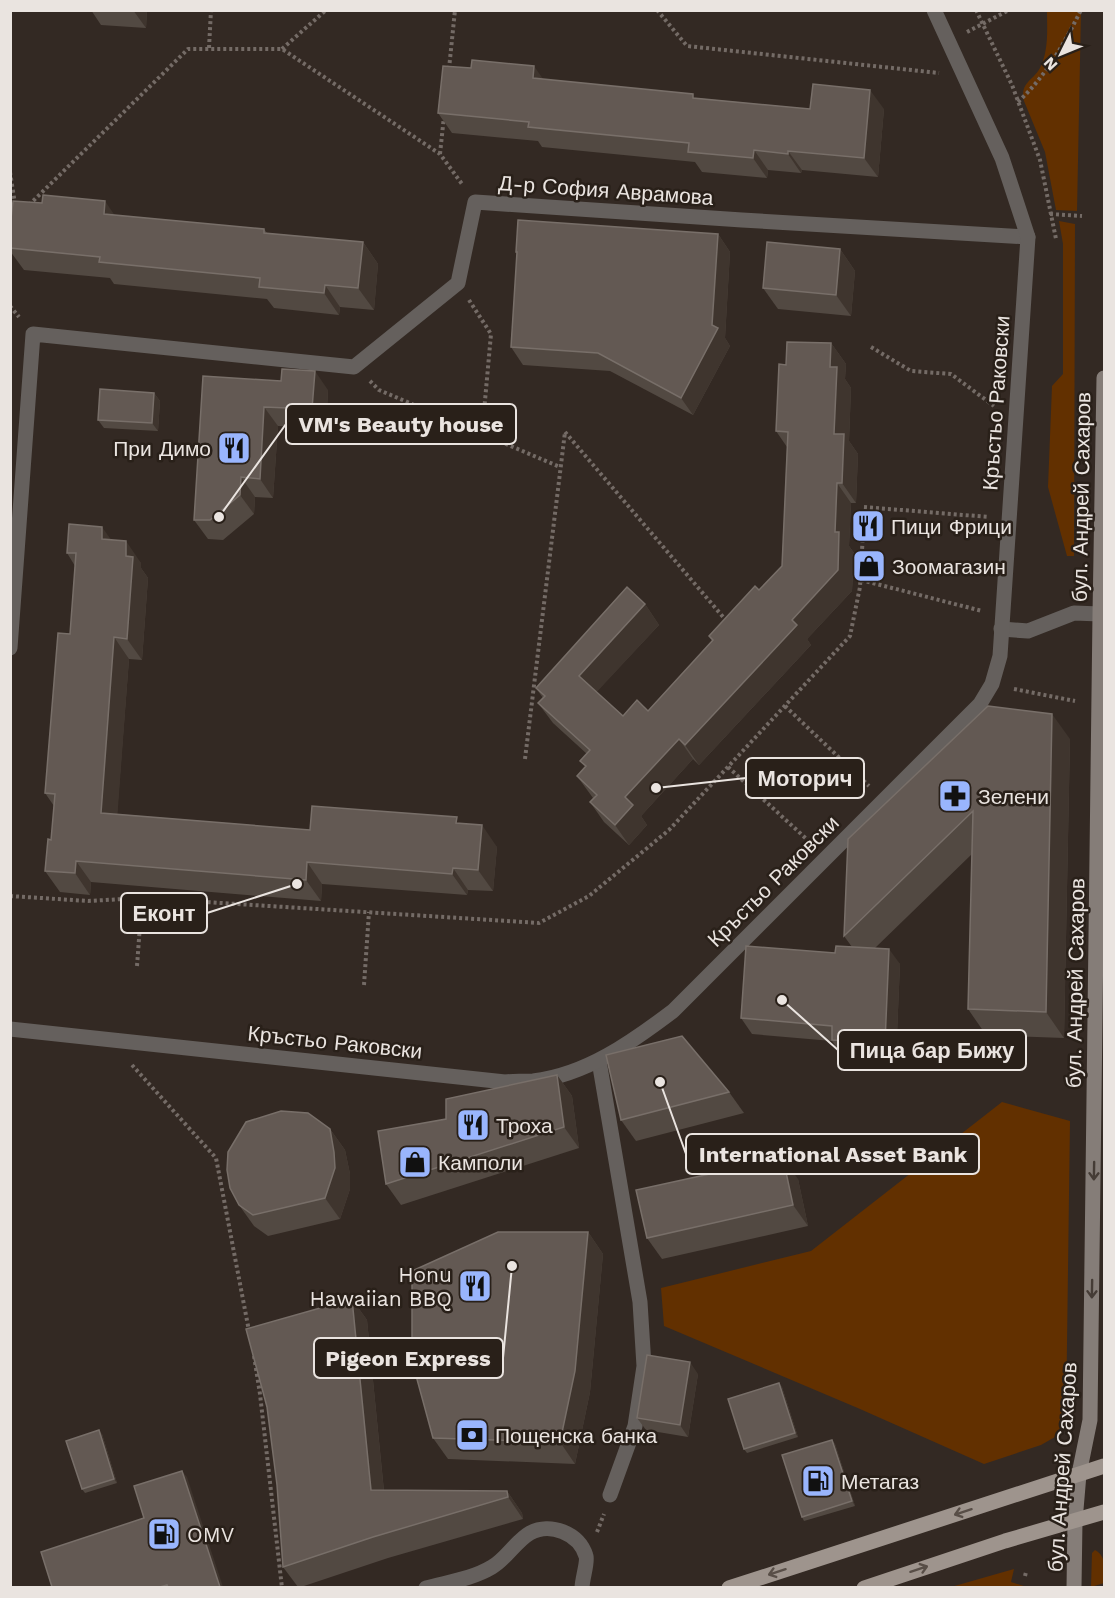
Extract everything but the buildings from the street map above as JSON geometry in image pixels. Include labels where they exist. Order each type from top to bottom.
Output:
[{"type":"main road","name":"бул. Андрей Сахаров","points":[[1074,1587],[1078,1474],[1090,1428],[1104,378]]},
{"type":"main road","points":[[729,1587],[1104,1466]]},
{"type":"main road","points":[[864,1587],[1005,1541],[1104,1512]]},
{"type":"street","name":"Кръстьо Раковски","points":[[10,1029],[505,1082],[535,1080],[566,1073],[598,1061],[638,1037],[673,1011],[980,704],[992,684],[1000,656],[1028,237],[1002,158],[934,10]]},
{"type":"street","name":"Д-р София Аврамова","points":[[458,283],[475,202],[1028,237]]},
{"type":"street","points":[[10,648],[15,512],[33,334],[354,367],[458,283]]},
{"type":"street","points":[[1002,622],[1028,631],[1074,613],[1100,614]]},
{"type":"street","points":[[598,1061],[640,1302],[644,1366],[635,1426],[610,1495]]},
{"type":"street","points":[[426,1587],[475,1575],[494,1566],[529,1534],[546,1528],[569,1534],[580,1543],[587,1558],[582,1587]]},
{"type":"path","points":[[209,48],[210,10]]},
{"type":"path","points":[[282,49],[326,10]]},
{"type":"path","points":[[448,77],[455,10]]},
{"type":"path","points":[[657,10],[687,46],[964,75]]},
{"type":"path","points":[[975,10],[1012,85],[1040,160],[1056,238]]},
{"type":"path","points":[[948,42],[1009,10]]},
{"type":"path","points":[[1018,102],[1034,88],[1046,72],[1081,10]]},
{"type":"path","points":[[26,208],[188,49],[209,48],[282,49],[440,154],[475,202]]},
{"type":"path","points":[[440,154],[445,110]]},
{"type":"path","points":[[10,172],[16,205]]},
{"type":"path","points":[[1020,212],[1082,216]]},
{"type":"path","points":[[458,283],[491,334],[482,434]]},
{"type":"path","points":[[871,347],[911,370],[951,374],[1016,422]]},
{"type":"path","points":[[354,367],[379,390],[560,467]]},
{"type":"path","points":[[525,759],[565,432],[724,618]]},
{"type":"path","points":[[864,507],[1009,518]]},
{"type":"path","points":[[10,896],[88,902],[142,898],[539,923],[589,896],[669,830],[850,636],[861,580],[863,533]]},
{"type":"path","points":[[861,580],[1002,622]]},
{"type":"path","points":[[1012,689],[1075,701]]},
{"type":"path","points":[[785,706],[883,800]]},
{"type":"path","points":[[728,767],[826,858]]},
{"type":"path","points":[[137,966],[142,898]]},
{"type":"path","points":[[364,985],[369,912]]},
{"type":"path","points":[[130,1062],[216,1158],[250,1337]]},
{"type":"path","points":[[252,1348],[260,1394],[282,1587]]},
{"type":"path","points":[[587,1558],[610,1495]]},
{"type":"shaded area","points":[[1047,11],[1081,11],[1077,211],[1056,210],[1045,152],[1023,95],[1025,86],[1037,73],[1045,54]]},
{"type":"shaded area","points":[[1059,221],[1075,224],[1074,556],[1067,556],[1048,487],[1052,386],[1063,374],[1063,244]]},
{"type":"shaded area","points":[[1002,1102],[1070,1121],[1066,1419],[1055,1437],[1041,1445],[984,1464],[664,1326],[661,1288],[811,1251]]},
{"type":"shaded area","points":[[1095,1550],[1102,1556],[1105,1569],[1104,1583],[1091,1587],[1092,1553]]},
{"type":"shaded area","points":[[1014,1569],[1011,1582],[1027,1587],[951,1587]]},
{"type":"place","name":"При Димо","points":[[234,448]]},
{"type":"place","name":"VM's Beauty house","points":[[219,517]]},
{"type":"place","name":"Пици Фрици","points":[[868,526]]},
{"type":"place","name":"Зоомагазин","points":[[869,566]]},
{"type":"place","name":"Моторич","points":[[656,788]]},
{"type":"place","name":"Зелени","points":[[955,796]]},
{"type":"place","name":"Еконт","points":[[297,884]]},
{"type":"place","name":"Пица бар Бижу","points":[[782,1000]]},
{"type":"place","name":"International Asset Bank","points":[[660,1082]]},
{"type":"place","name":"Троха","points":[[473,1125]]},
{"type":"place","name":"Камполи","points":[[415,1162]]},
{"type":"place","name":"Pigeon Express","points":[[512,1266]]},
{"type":"place","name":"Honu Hawaiian BBQ","points":[[475,1286]]},
{"type":"place","name":"Пощенска банка","points":[[472,1435]]},
{"type":"place","name":"Метагаз","points":[[818,1481]]},
{"type":"place","name":"OMV","points":[[164,1534]]}]
